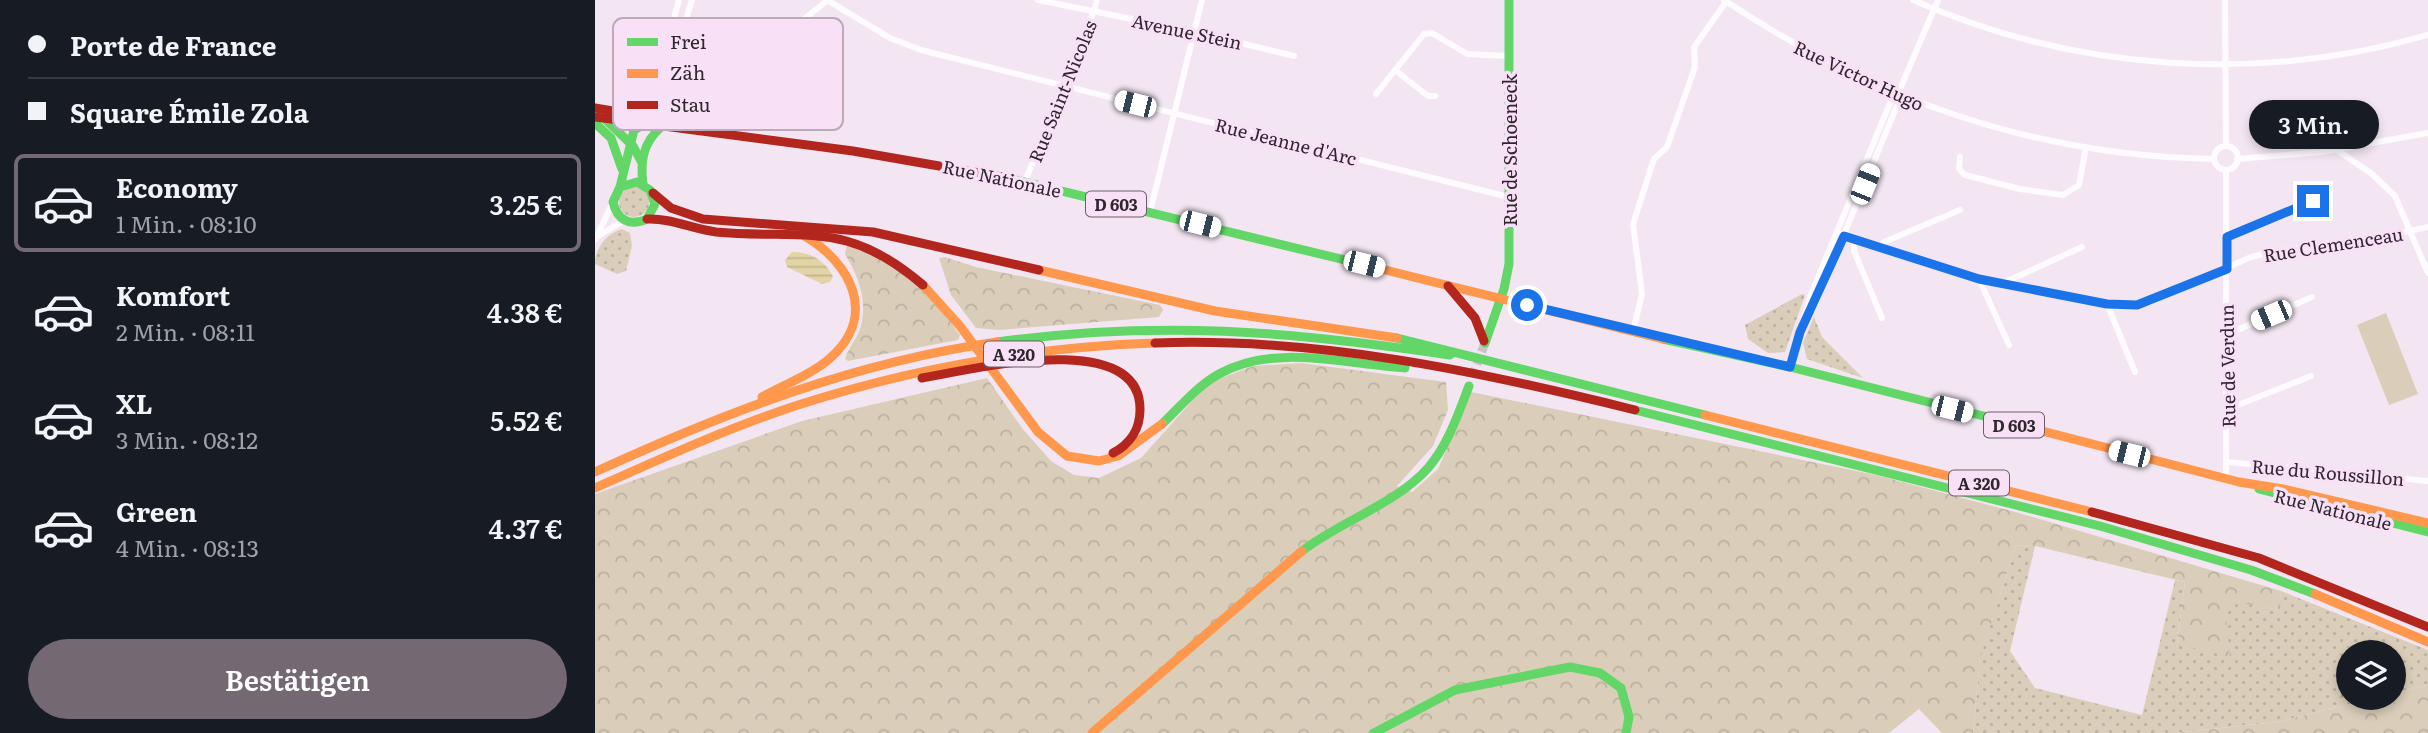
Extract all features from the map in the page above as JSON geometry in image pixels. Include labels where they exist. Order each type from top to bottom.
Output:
[{"type":"main road","name":"Rue de Schoeneck","points":[[1448,286],[1475,318],[1485,343],[1501,299],[1509,264],[1509,0]]},
{"type":"main road","points":[[597,116],[613,129]]},
{"type":"main road","points":[[597,116],[611,138],[623,170]]},
{"type":"main road","points":[[614,130],[630,143],[641,161]]},
{"type":"main road","points":[[634,130],[620,187],[613,202],[615,213],[623,221],[635,224],[647,219],[662,218],[719,232],[834,235],[888,256],[919,281],[960,324]]},
{"type":"main road","points":[[643,184],[641,161],[647,142],[658,130]]},
{"type":"main road","name":"Rue Nationale","points":[[687,130],[781,141]]},
{"type":"main road","name":"Rue Nationale","points":[[714,130],[1024,181],[1501,299],[1790,367],[2226,479],[2283,489],[2428,523]]},
{"type":"main road","points":[[620,187],[631,182],[643,184],[671,208],[703,219],[829,227],[887,235],[1215,311],[1346,328],[1443,347],[1521,369]]},
{"type":"main road","points":[[647,219],[655,204],[653,193]]},
{"type":"main road","points":[[829,227],[873,244],[904,262],[960,324],[1050,443],[1065,454],[1095,463],[1112,460],[1132,450],[1194,391],[1220,373],[1241,365],[1287,359],[1453,369]]},
{"type":"main road","points":[[748,406],[829,358],[843,344],[851,327],[855,298],[843,265],[819,243],[797,232]]},
{"type":"main road","name":"A 320","points":[[595,472],[748,406],[827,381],[931,355],[1023,339],[1136,329],[1221,329],[1312,334],[1521,369],[2146,524],[2259,558],[2428,627]]},
{"type":"main road","name":"A 320","points":[[595,488],[704,439],[799,405],[890,379],[1025,352],[1137,343],[1221,342],[1309,347],[1453,369],[1589,399],[2144,538],[2306,590],[2428,642]]},
{"type":"main road","points":[[890,379],[915,379],[1014,364],[1089,361],[1111,365],[1126,374],[1137,389],[1141,401],[1138,427],[1119,450],[1095,458],[1079,455],[1052,440],[1007,388]]},
{"type":"main road","points":[[1092,733],[1279,569],[1325,533],[1385,501],[1429,467],[1442,446],[1469,386]]},
{"type":"main road","name":"Rue Nationale","points":[[2239,482],[2281,498],[2428,532]]},
{"type":"main road","points":[[1374,733],[1455,690],[1570,667],[1600,673],[1621,688],[1629,717],[1626,733]]},
{"type":"street","points":[[674,18],[679,0]]},
{"type":"street","points":[[686,18],[692,0]]},
{"type":"street","points":[[806,18],[827,0]]},
{"type":"street","name":"Rue Jeanne d'Arc","points":[[827,0],[908,47],[1509,197]]},
{"type":"street","name":"Avenue Stein","points":[[1038,0],[1294,56]]},
{"type":"street","name":"Rue Saint-Nicolas","points":[[1024,181],[1097,0]]},
{"type":"street","points":[[1150,212],[1202,0]]},
{"type":"street","points":[[1913,0],[1934,10],[2014,37],[2083,52],[2157,62],[2225,64],[2298,60],[2366,50],[2428,35]]},
{"type":"street","points":[[1790,367],[1804,314],[1841,235],[1876,147],[1890,103],[1897,96],[1938,0]]},
{"type":"street","points":[[2225,0],[2226,146]]},
{"type":"street","points":[[1633,331],[1642,294],[1633,224],[1654,159],[1667,147],[1671,136],[1695,66],[1694,47],[1725,1]]},
{"type":"street","name":"Rue Victor Hugo","points":[[1725,1],[1797,47],[1897,96],[2003,130],[2086,147],[2168,157],[2214,159]]},
{"type":"street","points":[[1376,94],[1421,36],[1429,33],[1467,54],[1509,55]]},
{"type":"street","points":[[1395,70],[1428,96],[1435,96]]},
{"type":"street","points":[[2237,159],[2337,150],[2428,133]]},
{"type":"street","points":[[2226,146],[2234,150],[2237,159],[2235,165],[2226,170],[2216,166],[2214,159],[2216,151],[2226,146]]},
{"type":"street","points":[[1960,158],[1959,169],[1965,175],[2020,189],[2063,195],[2079,185],[2086,147]]},
{"type":"street","points":[[2337,150],[2386,186],[2402,209],[2428,273]]},
{"type":"street","name":"Rue de Verdun","points":[[2226,170],[2226,479]]},
{"type":"street","points":[[2227,237],[2313,201]]},
{"type":"street","points":[[596,239],[613,202]]},
{"type":"street","points":[[1880,248],[1884,242],[1960,210]]},
{"type":"street","points":[[596,239],[623,221]]},
{"type":"street","name":"Rue Clemenceau","points":[[1841,235],[1999,284],[2107,304],[2137,305],[2251,257],[2428,227]]},
{"type":"street","points":[[1854,239],[1854,251],[1882,318]]},
{"type":"street","points":[[1999,284],[2082,247]]},
{"type":"street","points":[[1979,279],[2009,345]]},
{"type":"street","points":[[2226,335],[2312,297]]},
{"type":"street","points":[[2107,304],[2135,372]]},
{"type":"street","points":[[2228,409],[2311,376]]},
{"type":"street","name":"Rue du Roussillon","points":[[2228,461],[2428,481]]},
{"type":"green space","points":[[634,187],[645,191],[649,202],[645,213],[634,217],[623,213],[619,202],[623,191]]},
{"type":"green space","points":[[622,229],[630,233],[632,246],[626,271],[617,274],[595,264],[599,247],[606,238]]},
{"type":"green space","points":[[847,245],[864,249],[897,267],[938,306],[960,335],[958,340],[848,361],[845,359],[858,334],[863,313],[863,302],[855,272],[845,254]]},
{"type":"green space","points":[[945,257],[976,267],[1160,305],[1163,310],[1159,317],[999,330],[976,328],[951,295],[939,258]]},
{"type":"green space","points":[[1802,294],[1805,295],[1785,352],[1768,353],[1748,339],[1745,325]]},
{"type":"green space","points":[[2386,313],[2418,394],[2389,405],[2357,325]]},
{"type":"green space","points":[[1814,317],[1822,337],[1863,378],[1807,359],[1803,343]]},
{"type":"green space","points":[[1301,363],[1446,382],[1448,410],[1433,446],[1397,486],[1412,492],[1438,469],[1471,392],[1876,475],[2019,513],[2281,591],[2280,610],[2224,600],[2230,657],[2177,644],[2185,582],[2035,546],[2016,545],[1980,658],[1973,733],[1942,733],[1919,709],[1889,733],[595,733],[595,494],[802,421],[987,378],[1022,428],[1051,461],[1074,475],[1099,478],[1141,458],[1208,383],[1253,366]]},
{"type":"green space","points":[[2016,545],[2035,546],[2010,651],[2035,688],[2142,715],[2175,580],[2185,582],[2177,644],[2224,599],[2279,610],[2281,591],[2403,640],[2336,640],[2336,707],[2277,722],[2173,733],[1973,733],[1980,657]]},
{"type":"green space","points":[[2406,641],[2428,650],[2428,685],[2406,690]]},
{"type":"green space","points":[[2428,685],[2428,733],[2173,733],[2277,722],[2336,707],[2336,710],[2406,710],[2406,690]]},
{"type":"shaded area","points":[[792,252],[805,253],[816,258],[830,271],[833,277],[830,282],[822,284],[787,267],[785,260]]},
{"type":"tunnel","points":[[1472,377],[1485,343]]},
{"type":"traffic: fast","points":[[1485,343],[1504,289],[1509,264],[1509,0]]},
{"type":"traffic: fast","points":[[605,119],[613,127]]},
{"type":"traffic: fast","points":[[595,123],[611,138],[622,169]]},
{"type":"traffic: fast","points":[[616,130],[633,146],[641,161]]},
{"type":"traffic: fast","points":[[620,187],[634,130]]},
{"type":"traffic: fast","points":[[643,184],[644,153],[650,139],[658,130]]},
{"type":"traffic: fast","points":[[1008,178],[1349,261]]},
{"type":"traffic: fast","points":[[637,182],[650,190],[655,204],[647,219],[630,222],[621,217],[613,202],[620,187],[637,182]]},
{"type":"traffic: fast","points":[[997,342],[1113,331],[1224,331],[1334,340],[1450,355]]},
{"type":"traffic: fast","points":[[1397,338],[1705,415]]},
{"type":"traffic: fast","points":[[1663,339],[1790,367],[2007,422]]},
{"type":"traffic: fast","points":[[1162,424],[1211,379],[1241,365],[1263,359],[1310,358],[1405,368]]},
{"type":"traffic: fast","points":[[1302,551],[1415,481],[1435,459],[1447,439],[1469,386]]},
{"type":"traffic: fast","points":[[1635,410],[2100,526],[2251,570],[2315,594]]},
{"type":"traffic: fast","points":[[2259,489],[2428,532]]},
{"type":"traffic: fast","points":[[1374,733],[1455,690],[1570,667],[1600,673],[1621,688],[1629,717],[1626,733]]},
{"type":"traffic: slow","points":[[762,397],[821,366],[844,343],[853,326],[853,292],[846,276],[835,260],[803,235]]},
{"type":"traffic: slow","points":[[1349,261],[1663,339]]},
{"type":"traffic: slow","points":[[1039,270],[1215,311],[1397,338]]},
{"type":"traffic: slow","points":[[923,285],[960,326],[1038,432],[1067,456],[1099,461],[1118,456],[1162,424]]},
{"type":"traffic: slow","points":[[595,472],[643,450],[791,392],[892,362],[997,342]]},
{"type":"traffic: slow","points":[[595,488],[746,423],[886,380],[1019,355],[1155,343]]},
{"type":"traffic: slow","points":[[1705,415],[2092,512]]},
{"type":"traffic: slow","points":[[2007,422],[2239,482],[2283,489],[2428,523]]},
{"type":"traffic: slow","points":[[1092,733],[1302,551]]},
{"type":"traffic: slow","points":[[2315,594],[2428,642]]},
{"type":"traffic: jam","points":[[595,108],[613,111]]},
{"type":"traffic: jam","points":[[595,117],[613,119]]},
{"type":"traffic: jam","points":[[694,130],[853,151],[1008,178]]},
{"type":"traffic: jam","points":[[653,193],[671,208],[703,219],[873,232],[1039,270]]},
{"type":"traffic: jam","points":[[647,219],[665,220],[716,232],[801,235],[847,241],[896,264],[923,285]]},
{"type":"traffic: jam","points":[[1448,286],[1475,318],[1484,341]]},
{"type":"traffic: jam","points":[[1155,343],[1276,345],[1337,351],[1457,370],[1635,410]]},
{"type":"traffic: jam","points":[[922,378],[976,368],[1049,360],[1084,361],[1113,369],[1133,384],[1140,410],[1133,435],[1113,453]]},
{"type":"traffic: jam","points":[[2092,512],[2259,558],[2428,627]]},
{"type":"route","points":[[1527,305],[1690,346],[1790,367],[1800,332],[1806,324],[1844,236],[1999,284],[2083,301],[2126,306],[2150,302],[2227,269],[2227,237],[2313,201]]}]
